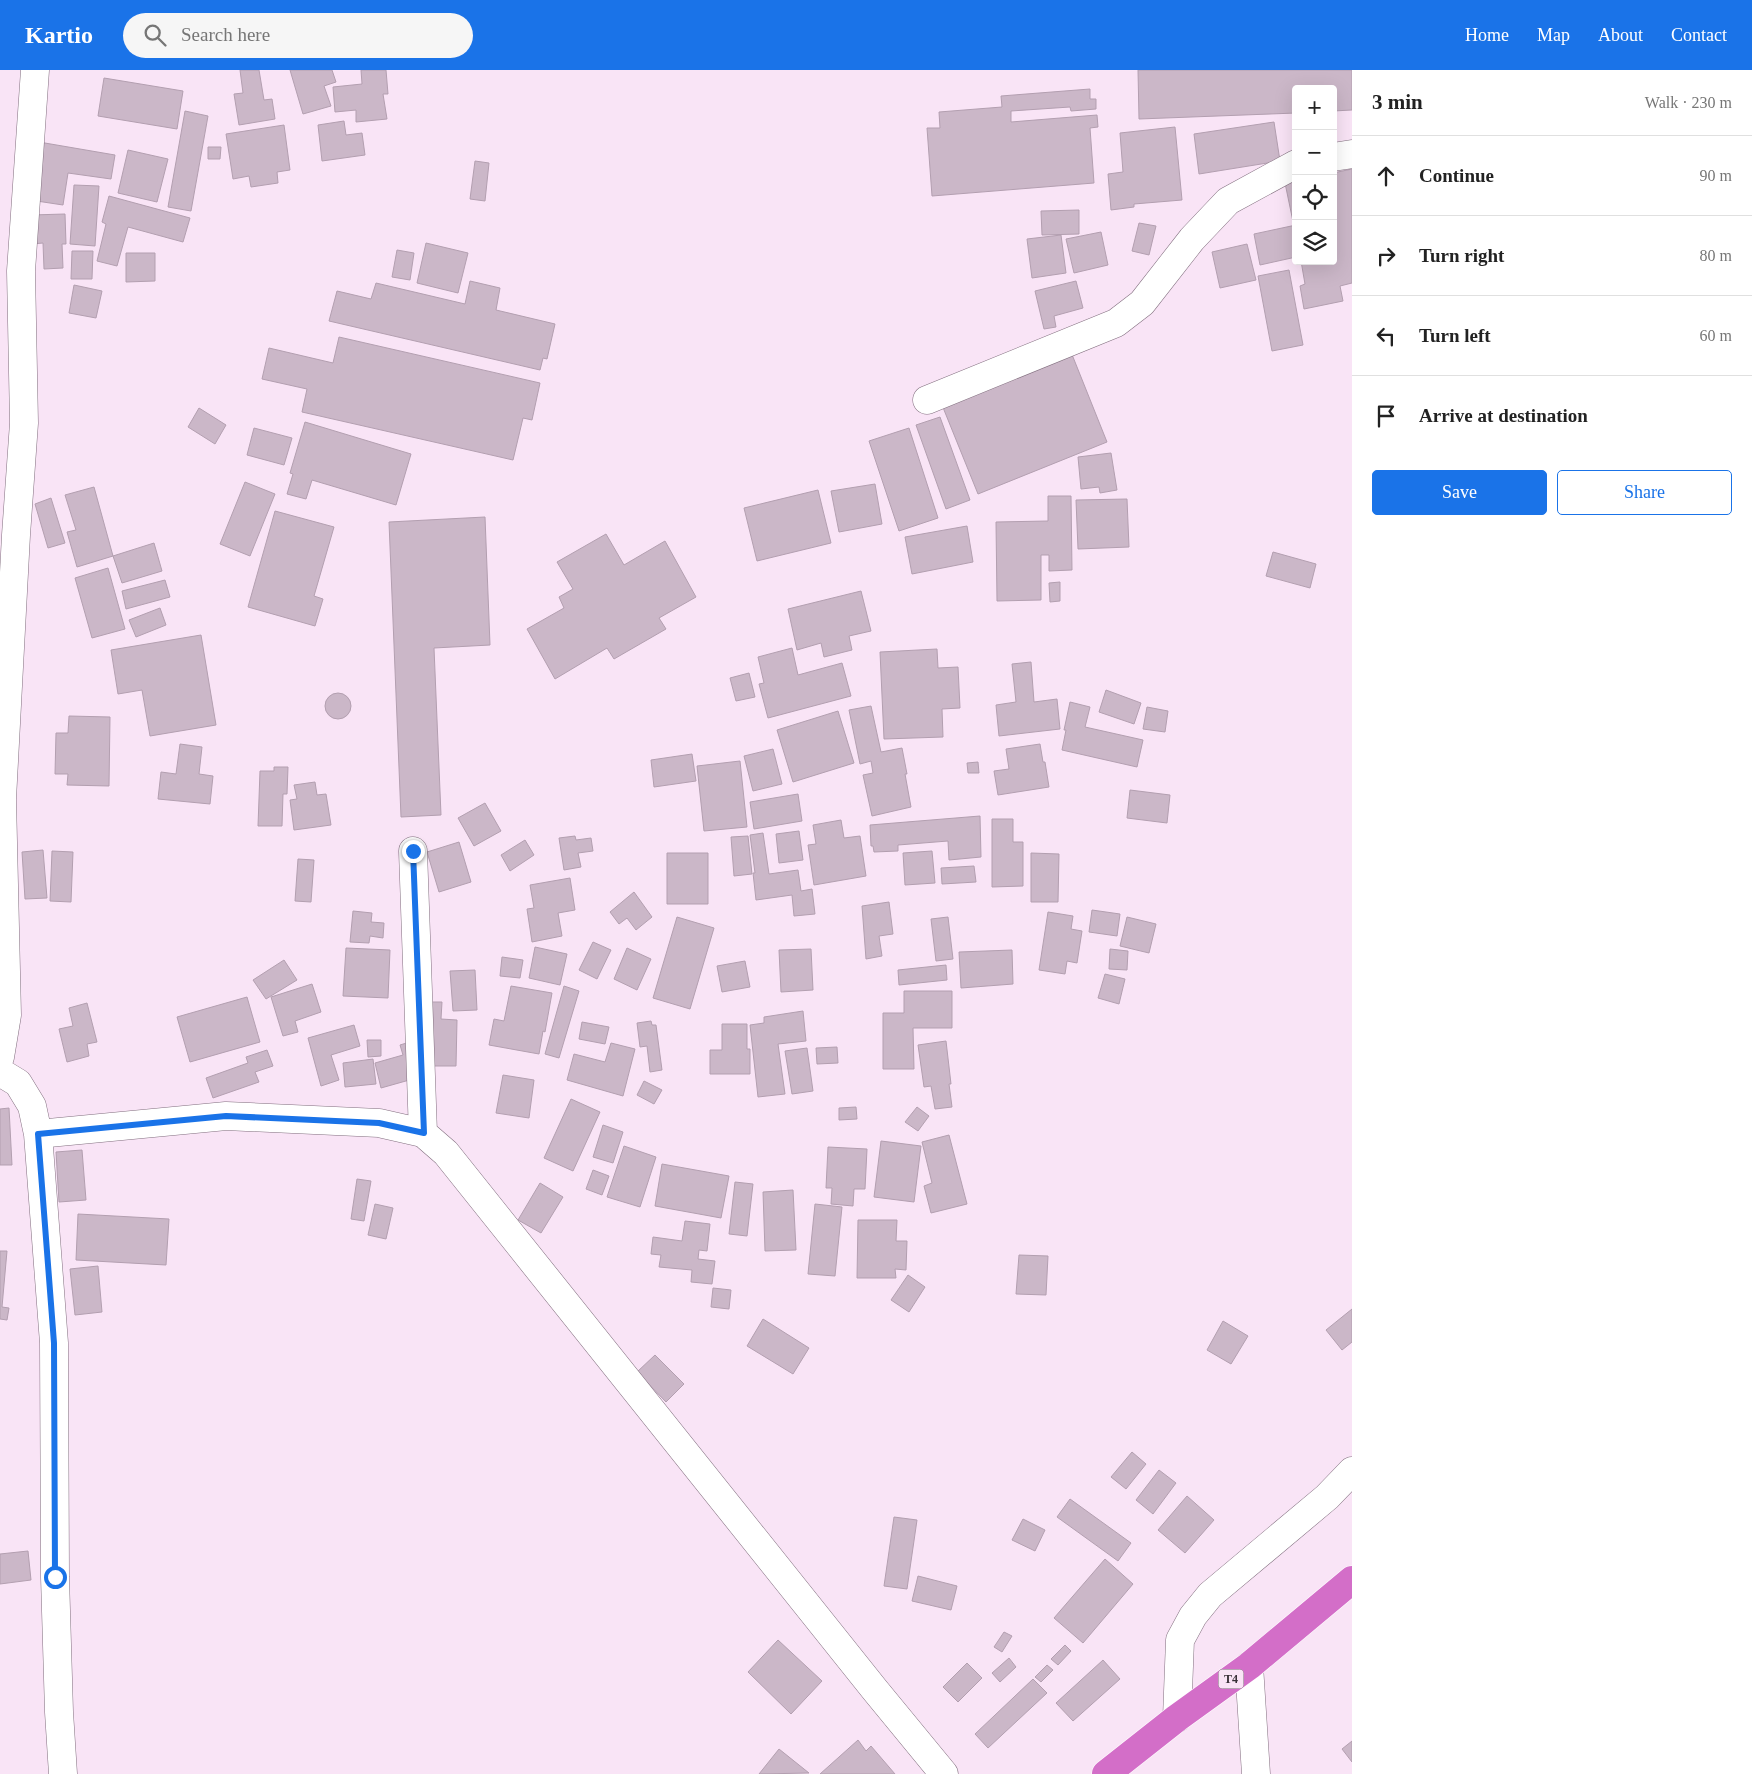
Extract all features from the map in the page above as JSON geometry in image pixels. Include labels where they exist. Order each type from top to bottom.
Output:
[{"type":"highway","name":"T4","points":[[1106,1774],[1177,1718],[1249,1666],[1352,1580]]},
{"type":"street","points":[[0,1057],[7,1015],[2,800],[24,423],[21,271],[35,70]]},
{"type":"street","points":[[1337,156],[1352,154]]},
{"type":"street","points":[[927,400],[1116,323],[1142,303],[1192,239],[1228,201],[1292,166]]},
{"type":"street","points":[[413,851],[424,1133]]},
{"type":"street","points":[[0,1072],[18,1082],[32,1106],[38,1134],[54,1343],[55,1577],[63,1774]]},
{"type":"street","points":[[38,1134],[226,1116],[379,1123],[424,1133],[446,1153],[944,1774]]},
{"type":"street","points":[[1177,1718],[1180,1640],[1192,1616],[1210,1594],[1327,1497],[1352,1471]]},
{"type":"street","points":[[1249,1666],[1256,1774]]},
{"type":"building","points":[[240,70],[259,70],[264,100],[272,99],[275,119],[239,125],[234,94],[243,93]]},
{"type":"building","points":[[290,70],[332,70],[336,82],[324,86],[331,106],[303,114]]},
{"type":"building","points":[[361,70],[386,70],[388,94],[383,94],[387,119],[356,122],[356,110],[335,112],[333,87],[362,84]]},
{"type":"building","points":[[1138,70],[1352,70],[1352,110],[1337,111],[1337,85],[1292,85],[1292,113],[1139,119]]},
{"type":"building","points":[[104,78],[183,91],[177,129],[98,116]]},
{"type":"building","points":[[1090,89],[1090,99],[1096,99],[1096,109],[1071,111],[1070,107],[1011,111],[1011,122],[1097,115],[1098,127],[1090,128],[1094,183],[932,196],[927,128],[940,128],[939,112],[1002,107],[1001,96]]},
{"type":"building","points":[[185,111],[208,116],[191,211],[168,207]]},
{"type":"building","points":[[344,121],[346,135],[362,133],[365,155],[322,161],[318,125]]},
{"type":"building","points":[[1274,122],[1280,161],[1199,174],[1194,134]]},
{"type":"building","points":[[284,125],[290,170],[277,172],[278,183],[251,187],[249,176],[233,179],[226,134]]},
{"type":"building","points":[[1175,127],[1182,200],[1134,204],[1134,207],[1111,210],[1108,174],[1123,172],[1120,133]]},
{"type":"building","points":[[39,142],[115,155],[111,179],[68,173],[63,205],[30,200]]},
{"type":"building","points":[[208,147],[221,147],[220,159],[208,159]]},
{"type":"building","points":[[128,150],[168,159],[157,202],[118,193]]},
{"type":"building","points":[[475,161],[489,163],[485,201],[470,199]]},
{"type":"building","points":[[1352,169],[1352,283],[1340,286],[1343,301],[1304,309],[1300,286],[1305,284],[1302,265],[1337,265],[1337,172]]},
{"type":"building","points":[[1292,182],[1292,217],[1285,183]]},
{"type":"building","points":[[74,185],[99,186],[95,246],[70,244]]},
{"type":"building","points":[[109,196],[190,218],[183,242],[128,227],[117,266],[97,261],[106,224],[102,222]]},
{"type":"building","points":[[1079,210],[1079,234],[1042,235],[1041,211]]},
{"type":"building","points":[[65,214],[66,244],[62,244],[63,268],[44,269],[43,243],[32,244],[31,215]]},
{"type":"building","points":[[1139,223],[1156,226],[1149,255],[1132,251]]},
{"type":"building","points":[[1292,226],[1292,258],[1260,265],[1254,234]]},
{"type":"building","points":[[1101,232],[1108,265],[1074,273],[1066,239]]},
{"type":"building","points":[[1061,235],[1066,273],[1032,278],[1027,239]]},
{"type":"building","points":[[426,243],[468,253],[458,293],[417,283]]},
{"type":"building","points":[[1247,244],[1256,280],[1220,288],[1212,252]]},
{"type":"building","points":[[397,250],[414,253],[410,280],[392,277]]},
{"type":"building","points":[[72,251],[93,251],[92,279],[71,279]]},
{"type":"building","points":[[126,253],[155,253],[155,281],[126,282]]},
{"type":"building","points":[[1289,270],[1303,345],[1272,351],[1258,276]]},
{"type":"building","points":[[470,281],[500,288],[496,310],[555,324],[547,359],[543,358],[540,370],[329,321],[337,291],[371,299],[376,283],[465,304]]},
{"type":"building","points":[[1076,281],[1083,308],[1054,316],[1056,327],[1044,329],[1035,291]]},
{"type":"building","points":[[74,285],[102,291],[96,318],[69,313]]},
{"type":"building","points":[[339,337],[540,383],[532,420],[523,418],[513,460],[302,412],[307,389],[262,379],[269,348],[333,363]]},
{"type":"building","points":[[1071,352],[1107,442],[978,494],[942,405]]},
{"type":"building","points":[[199,408],[226,425],[215,444],[188,427]]},
{"type":"building","points":[[940,417],[970,500],[946,509],[916,425]]},
{"type":"building","points":[[305,422],[411,454],[396,505],[312,480],[306,499],[287,494],[293,474],[290,473]]},
{"type":"building","points":[[254,428],[292,438],[284,465],[247,455]]},
{"type":"building","points":[[909,428],[938,518],[899,531],[869,441]]},
{"type":"building","points":[[1111,453],[1117,490],[1100,493],[1099,487],[1081,489],[1078,457]]},
{"type":"building","points":[[245,482],[275,494],[250,556],[220,544]]},
{"type":"building","points":[[875,484],[882,524],[839,532],[831,491]]},
{"type":"building","points":[[94,487],[113,556],[77,567],[67,532],[76,530],[65,495]]},
{"type":"building","points":[[818,490],[831,543],[757,561],[744,508]]},
{"type":"building","points":[[1048,496],[1071,496],[1072,570],[1049,571],[1049,555],[1041,555],[1041,600],[997,601],[996,522],[1048,521]]},
{"type":"building","points":[[51,498],[65,543],[48,548],[35,504]]},
{"type":"building","points":[[1127,499],[1129,547],[1078,549],[1076,500]]},
{"type":"building","points":[[275,511],[334,527],[314,596],[323,599],[315,626],[248,607]]},
{"type":"building","points":[[485,517],[490,645],[434,648],[441,815],[401,817],[389,522]]},
{"type":"building","points":[[967,526],[973,562],[912,574],[905,537]]},
{"type":"building","points":[[606,534],[624,565],[665,541],[696,597],[659,618],[666,629],[614,659],[607,648],[555,679],[527,629],[564,608],[559,597],[573,589],[557,562]]},
{"type":"building","points":[[154,543],[162,571],[122,583],[113,556]]},
{"type":"building","points":[[1273,552],[1316,564],[1310,588],[1266,576]]},
{"type":"building","points":[[108,568],[125,629],[92,638],[75,578]]},
{"type":"building","points":[[165,580],[170,597],[126,609],[122,591]]},
{"type":"building","points":[[1060,582],[1060,601],[1050,602],[1049,583]]},
{"type":"building","points":[[861,591],[871,631],[849,636],[852,650],[824,657],[821,643],[797,650],[788,609]]},
{"type":"building","points":[[160,608],[166,625],[136,637],[129,620]]},
{"type":"building","points":[[201,635],[216,725],[150,736],[142,690],[118,694],[111,650]]},
{"type":"building","points":[[792,648],[798,675],[842,663],[851,696],[768,718],[759,684],[764,683],[758,657]]},
{"type":"building","points":[[937,649],[938,668],[958,667],[960,708],[942,709],[943,737],[884,739],[880,652]]},
{"type":"building","points":[[1031,662],[1034,702],[1057,699],[1060,729],[999,736],[996,705],[1016,702],[1012,664]]},
{"type":"building","points":[[749,673],[755,697],[736,701],[730,678]]},
{"type":"building","points":[[1106,690],[1141,703],[1134,724],[1099,712]]},
{"type":"building","points":[[338,693],[347,697],[351,706],[347,715],[338,719],[329,715],[325,706],[329,697]]},
{"type":"building","points":[[1070,702],[1090,707],[1085,727],[1143,740],[1137,767],[1062,750]]},
{"type":"building","points":[[871,706],[881,752],[902,748],[911,807],[872,816],[863,775],[873,773],[871,761],[860,764],[849,710]]},
{"type":"building","points":[[1147,707],[1168,711],[1165,732],[1143,729]]},
{"type":"building","points":[[838,711],[854,763],[793,782],[777,730]]},
{"type":"building","points":[[69,716],[110,717],[109,786],[67,785],[68,774],[55,774],[56,733],[68,733]]},
{"type":"building","points":[[180,744],[202,747],[199,774],[213,776],[210,804],[158,799],[161,772],[176,774]]},
{"type":"building","points":[[1040,744],[1049,787],[998,795],[994,771],[1009,769],[1006,749]]},
{"type":"building","points":[[773,749],[782,784],[753,791],[744,756]]},
{"type":"building","points":[[692,754],[696,781],[654,787],[651,760]]},
{"type":"building","points":[[740,761],[747,827],[704,831],[697,766]]},
{"type":"building","points":[[978,762],[979,773],[968,773],[967,763]]},
{"type":"building","points":[[274,767],[288,767],[287,794],[283,794],[282,826],[258,826],[260,771],[274,771]]},
{"type":"building","points":[[315,782],[317,795],[326,794],[331,825],[294,830],[290,800],[297,799],[294,785]]},
{"type":"building","points":[[1130,790],[1170,795],[1167,823],[1127,818]]},
{"type":"building","points":[[798,794],[802,821],[754,829],[750,802]]},
{"type":"building","points":[[485,803],[501,831],[474,846],[458,818]]},
{"type":"building","points":[[980,816],[981,857],[949,860],[948,841],[898,845],[898,851],[874,852],[873,846],[871,846],[870,825]]},
{"type":"building","points":[[992,819],[1013,819],[1013,842],[1023,842],[1023,886],[992,887]]},
{"type":"building","points":[[841,820],[844,838],[860,836],[866,876],[814,885],[808,845],[816,844],[813,825]]},
{"type":"building","points":[[799,831],[803,860],[779,863],[776,834]]},
{"type":"building","points":[[763,833],[769,874],[798,870],[801,891],[812,889],[815,914],[794,916],[792,895],[756,900],[750,835]]},
{"type":"building","points":[[575,836],[576,840],[591,838],[593,851],[578,853],[581,867],[564,870],[559,838]]},
{"type":"building","points":[[748,836],[752,874],[734,876],[731,837]]},
{"type":"building","points":[[525,840],[534,855],[510,871],[501,855]]},
{"type":"building","points":[[459,842],[471,882],[439,892],[427,852]]},
{"type":"building","points":[[43,850],[47,898],[25,899],[22,852]]},
{"type":"building","points":[[52,851],[73,852],[71,902],[50,901]]},
{"type":"building","points":[[932,851],[935,883],[905,885],[903,853]]},
{"type":"building","points":[[667,853],[708,853],[708,904],[667,904]]},
{"type":"building","points":[[1031,853],[1059,854],[1058,902],[1031,902]]},
{"type":"building","points":[[298,859],[314,860],[311,902],[295,901]]},
{"type":"building","points":[[974,866],[976,882],[942,884],[941,868]]},
{"type":"building","points":[[570,878],[575,910],[558,913],[562,936],[532,942],[527,909],[534,908],[530,885]]},
{"type":"building","points":[[634,892],[652,917],[636,930],[627,918],[619,924],[610,912]]},
{"type":"building","points":[[889,902],[893,934],[879,936],[882,956],[866,959],[862,906]]},
{"type":"building","points":[[1092,910],[1120,914],[1117,936],[1089,932]]},
{"type":"building","points":[[353,911],[372,913],[371,922],[384,923],[383,938],[370,936],[369,943],[350,942]]},
{"type":"building","points":[[1048,912],[1073,916],[1071,929],[1082,931],[1077,963],[1067,961],[1065,974],[1039,970]]},
{"type":"building","points":[[677,917],[714,928],[690,1009],[653,998]]},
{"type":"building","points":[[948,917],[953,959],[936,961],[931,919]]},
{"type":"building","points":[[1127,917],[1156,924],[1149,953],[1120,946]]},
{"type":"building","points":[[593,942],[611,950],[597,979],[579,970]]},
{"type":"building","points":[[535,947],[567,954],[560,985],[529,978]]},
{"type":"building","points":[[346,948],[390,950],[388,998],[343,996]]},
{"type":"building","points":[[627,948],[651,959],[637,990],[614,979]]},
{"type":"building","points":[[811,949],[813,990],[781,992],[779,950]]},
{"type":"building","points":[[1110,949],[1128,951],[1127,970],[1109,969]]},
{"type":"building","points":[[1012,950],[1013,984],[961,988],[959,952]]},
{"type":"building","points":[[502,957],[523,960],[520,978],[500,976]]},
{"type":"building","points":[[284,960],[297,980],[266,999],[253,980]]},
{"type":"building","points":[[745,961],[750,987],[722,992],[717,966]]},
{"type":"building","points":[[946,965],[947,980],[899,985],[898,970]]},
{"type":"building","points":[[475,970],[477,1010],[453,1011],[450,971]]},
{"type":"building","points":[[1105,974],[1125,979],[1119,1004],[1098,998]]},
{"type":"building","points":[[312,984],[321,1012],[295,1021],[298,1032],[283,1036],[271,997]]},
{"type":"building","points":[[511,986],[552,993],[539,1054],[489,1045],[494,1019],[504,1021]]},
{"type":"building","points":[[564,986],[579,991],[559,1058],[545,1054]]},
{"type":"building","points":[[904,991],[952,991],[952,1028],[913,1028],[914,1069],[883,1069],[883,1013],[904,1013]]},
{"type":"building","points":[[247,997],[260,1042],[190,1062],[177,1017]]},
{"type":"building","points":[[425,1002],[442,1002],[441,1019],[457,1020],[456,1066],[431,1066]]},
{"type":"building","points":[[87,1003],[97,1042],[87,1044],[89,1056],[67,1062],[59,1029],[73,1026],[69,1008]]},
{"type":"building","points":[[803,1011],[806,1041],[778,1044],[785,1094],[758,1097],[750,1025],[764,1023],[764,1017]]},
{"type":"building","points":[[651,1021],[652,1025],[656,1025],[662,1070],[650,1072],[647,1046],[640,1047],[637,1023]]},
{"type":"building","points":[[582,1022],[609,1027],[605,1044],[579,1039]]},
{"type":"building","points":[[722,1024],[747,1024],[750,1074],[710,1074],[710,1050],[722,1050]]},
{"type":"building","points":[[354,1025],[360,1046],[331,1055],[339,1080],[321,1086],[308,1038]]},
{"type":"building","points":[[367,1040],[381,1040],[381,1056],[368,1057]]},
{"type":"building","points":[[413,1041],[420,1077],[381,1088],[375,1063],[403,1055],[400,1045]]},
{"type":"building","points":[[946,1041],[952,1107],[935,1109],[931,1086],[924,1087],[918,1045]]},
{"type":"building","points":[[611,1043],[635,1049],[623,1096],[567,1080],[574,1054],[605,1062]]},
{"type":"building","points":[[837,1047],[838,1063],[817,1064],[816,1048]]},
{"type":"building","points":[[807,1048],[813,1091],[792,1094],[785,1051]]},
{"type":"building","points":[[267,1050],[273,1066],[255,1072],[259,1082],[213,1098],[206,1078],[248,1063],[246,1057]]},
{"type":"building","points":[[373,1059],[376,1084],[345,1087],[343,1063]]},
{"type":"building","points":[[503,1075],[534,1080],[529,1118],[496,1113]]},
{"type":"building","points":[[644,1081],[662,1090],[654,1104],[637,1095]]},
{"type":"building","points":[[571,1099],[600,1112],[573,1171],[544,1158]]},
{"type":"building","points":[[856,1107],[857,1119],[839,1120],[839,1108]]},
{"type":"building","points":[[917,1107],[929,1116],[918,1131],[905,1122]]},
{"type":"building","points":[[9,1108],[12,1165],[0,1165],[0,1109]]},
{"type":"building","points":[[603,1125],[623,1132],[613,1163],[593,1157]]},
{"type":"building","points":[[949,1135],[967,1204],[931,1213],[924,1186],[932,1183],[922,1142]]},
{"type":"building","points":[[881,1141],[921,1146],[914,1202],[874,1197]]},
{"type":"building","points":[[624,1146],[656,1157],[640,1207],[607,1197]]},
{"type":"building","points":[[828,1147],[867,1149],[865,1189],[854,1189],[853,1206],[831,1204],[832,1188],[826,1188]]},
{"type":"building","points":[[82,1150],[86,1200],[59,1202],[56,1152]]},
{"type":"building","points":[[662,1164],[729,1176],[721,1218],[655,1206]]},
{"type":"building","points":[[593,1170],[609,1176],[602,1195],[586,1189]]},
{"type":"building","points":[[357,1179],[371,1181],[364,1221],[351,1219]]},
{"type":"building","points":[[735,1182],[753,1184],[747,1236],[729,1234]]},
{"type":"building","points":[[540,1183],[563,1197],[541,1233],[518,1220]]},
{"type":"building","points":[[793,1190],[796,1250],[765,1251],[763,1192]]},
{"type":"building","points":[[375,1204],[393,1208],[386,1239],[368,1235]]},
{"type":"building","points":[[815,1204],[842,1207],[835,1276],[808,1274]]},
{"type":"building","points":[[78,1214],[169,1219],[166,1265],[76,1260]]},
{"type":"building","points":[[858,1220],[897,1220],[896,1241],[907,1241],[906,1270],[895,1269],[896,1278],[857,1278]]},
{"type":"building","points":[[685,1221],[710,1224],[707,1251],[699,1250],[698,1259],[715,1261],[712,1284],[691,1282],[692,1270],[659,1267],[661,1255],[651,1254],[653,1237],[682,1241]]},
{"type":"building","points":[[0,1251],[7,1251],[2,1307],[9,1308],[7,1320],[0,1319]]},
{"type":"building","points":[[1019,1255],[1048,1256],[1046,1295],[1016,1294]]},
{"type":"building","points":[[98,1266],[102,1312],[75,1315],[70,1269]]},
{"type":"building","points":[[908,1275],[925,1287],[909,1312],[891,1300]]},
{"type":"building","points":[[713,1288],[731,1290],[729,1309],[711,1307]]},
{"type":"building","points":[[1352,1309],[1352,1342],[1342,1350],[1326,1330]]},
{"type":"building","points":[[763,1319],[809,1348],[793,1374],[747,1346]]},
{"type":"building","points":[[1223,1321],[1248,1336],[1231,1364],[1207,1350]]},
{"type":"building","points":[[655,1355],[684,1384],[666,1402],[637,1372]]},
{"type":"building","points":[[1132,1452],[1146,1464],[1126,1489],[1111,1477]]},
{"type":"building","points":[[1159,1470],[1176,1483],[1153,1514],[1136,1500]]},
{"type":"building","points":[[1187,1496],[1214,1520],[1185,1553],[1158,1530]]},
{"type":"building","points":[[1070,1499],[1131,1543],[1118,1561],[1057,1517]]},
{"type":"building","points":[[894,1517],[917,1520],[907,1589],[884,1586]]},
{"type":"building","points":[[1023,1519],[1045,1530],[1035,1551],[1012,1540]]},
{"type":"building","points":[[28,1551],[31,1580],[0,1584],[0,1554]]},
{"type":"building","points":[[1105,1559],[1133,1584],[1083,1643],[1054,1618]]},
{"type":"building","points":[[918,1576],[957,1586],[951,1610],[912,1601]]},
{"type":"building","points":[[1004,1632],[1012,1636],[1002,1652],[994,1647]]},
{"type":"building","points":[[778,1640],[822,1681],[791,1714],[748,1672]]},
{"type":"building","points":[[1065,1645],[1071,1651],[1058,1665],[1051,1659]]},
{"type":"building","points":[[1009,1658],[1016,1667],[1000,1682],[992,1673]]},
{"type":"building","points":[[1103,1660],[1120,1679],[1073,1721],[1056,1703]]},
{"type":"building","points":[[967,1663],[982,1678],[958,1702],[943,1687]]},
{"type":"building","points":[[1047,1665],[1053,1670],[1041,1682],[1035,1677]]},
{"type":"building","points":[[1033,1679],[1047,1693],[988,1748],[975,1734]]},
{"type":"building","points":[[858,1740],[866,1751],[871,1746],[895,1774],[820,1774]]},
{"type":"building","points":[[1352,1741],[1352,1762],[1342,1749]]},
{"type":"building","points":[[779,1749],[809,1773],[759,1774]]},
{"type":"route","points":[[55,1577],[54,1343],[38,1134],[226,1116],[379,1123],[424,1133],[413,851]]}]
